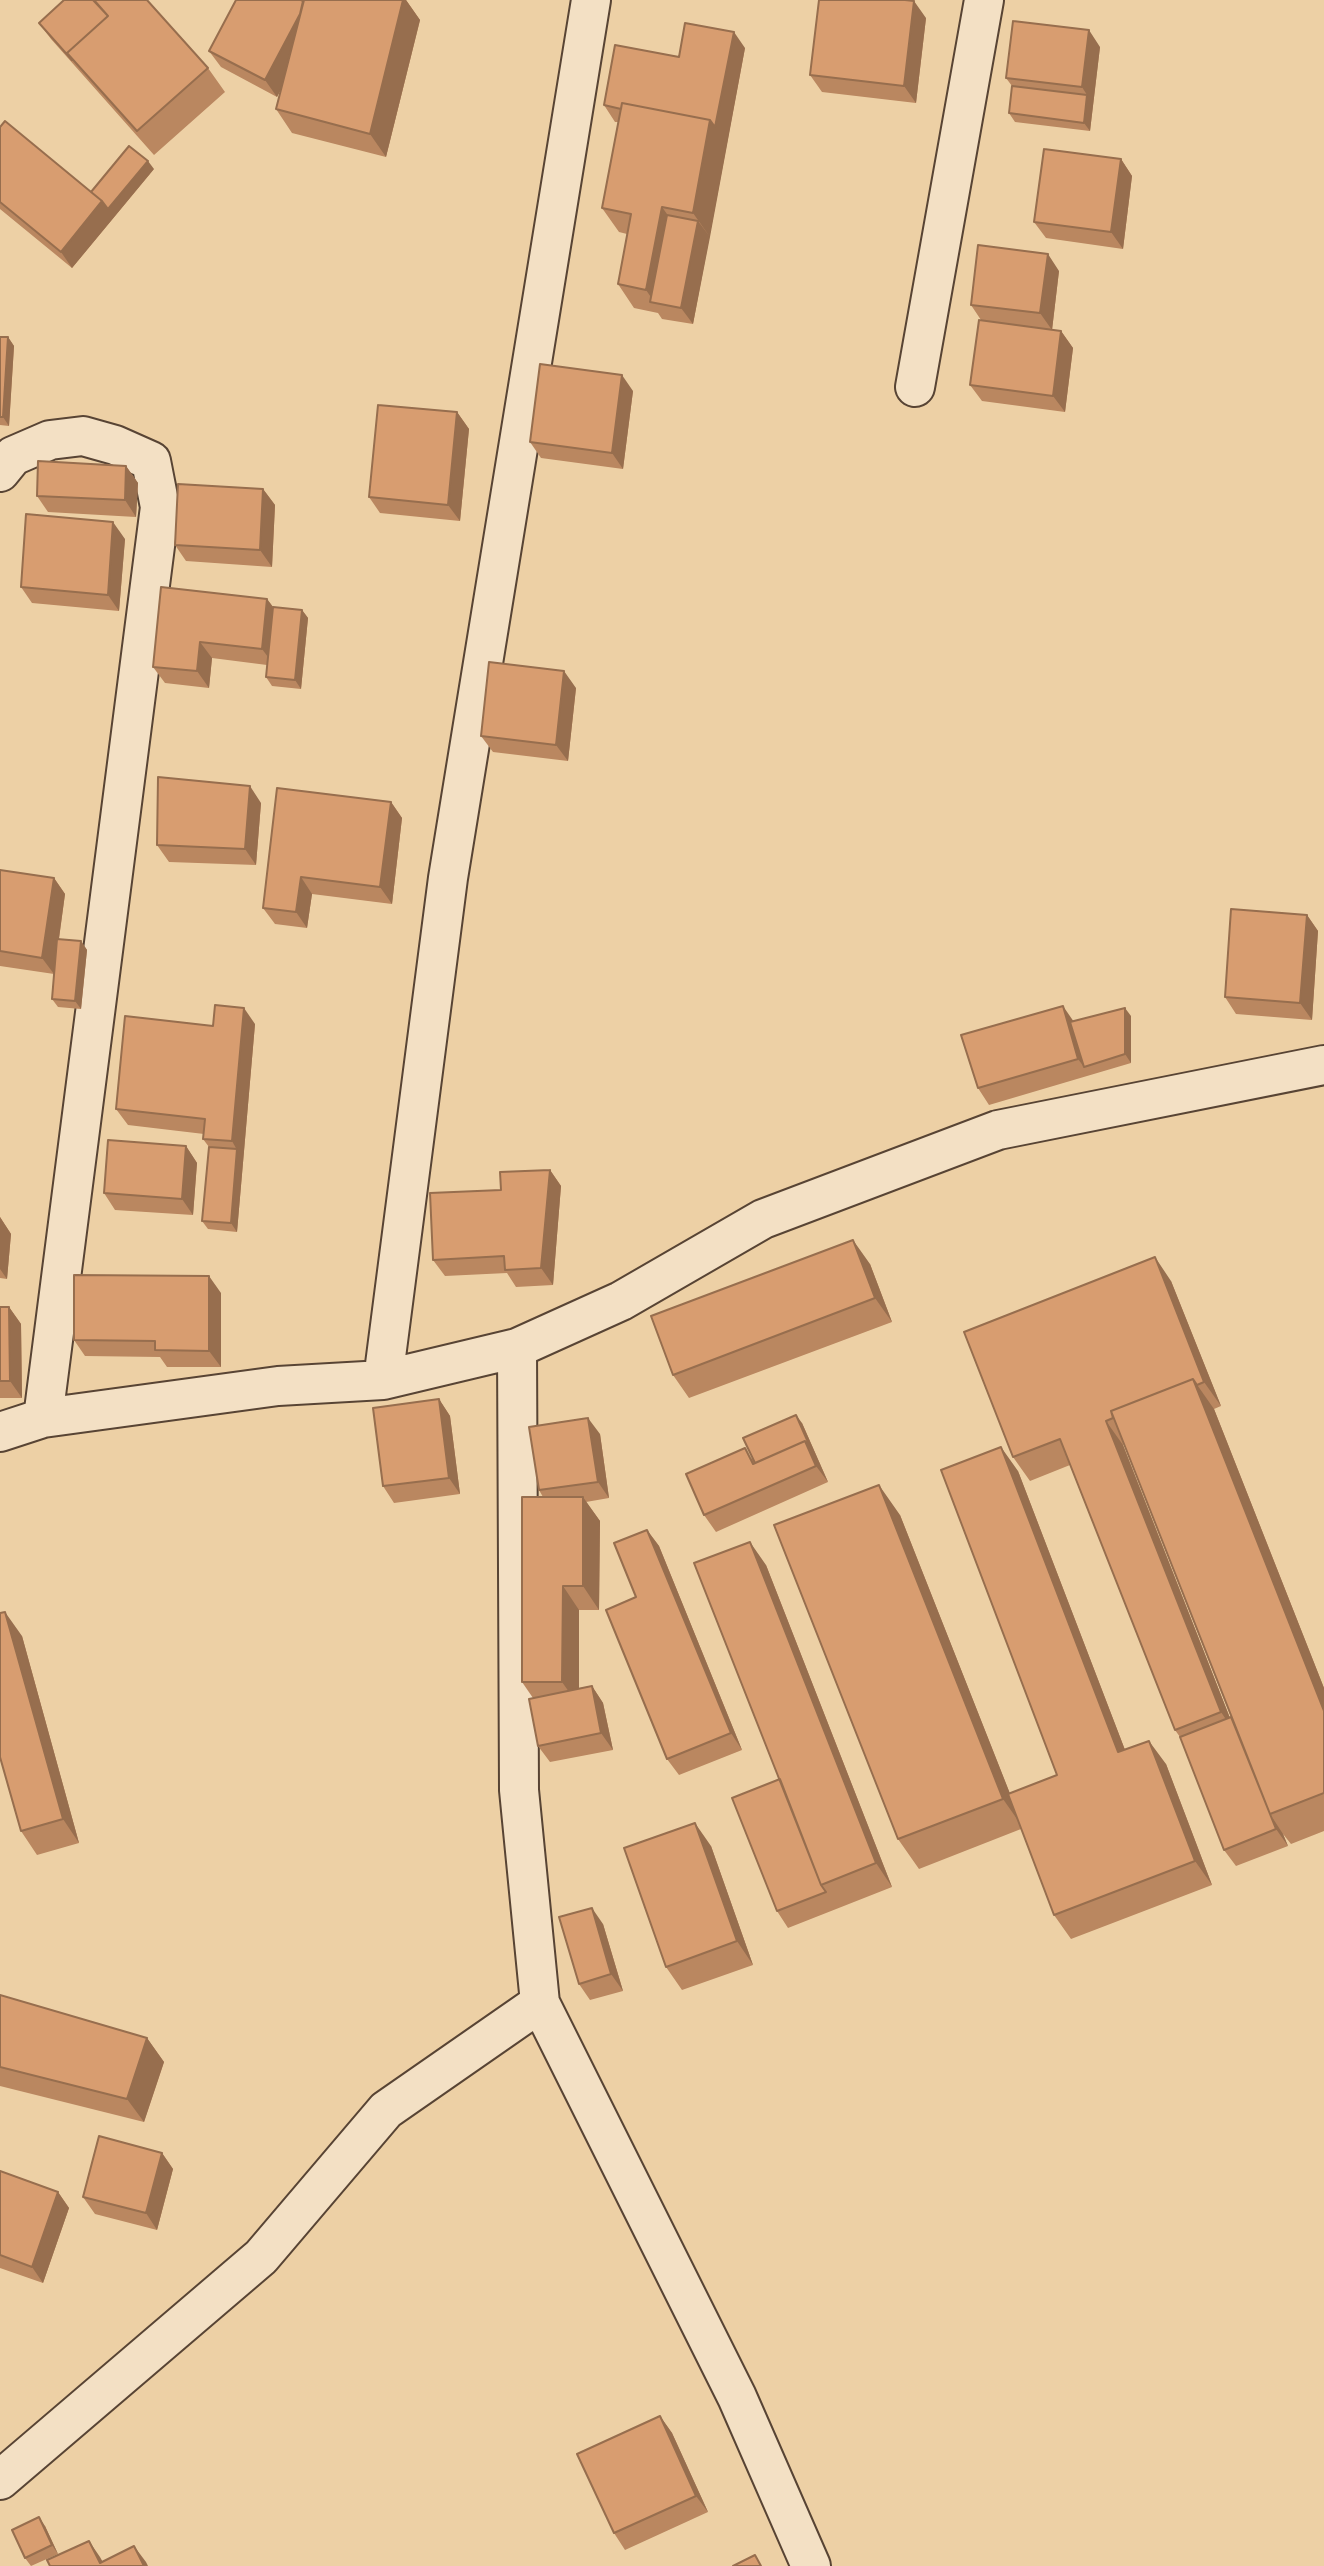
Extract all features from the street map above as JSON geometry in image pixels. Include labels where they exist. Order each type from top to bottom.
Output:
[{"type":"street","points":[[383,1380],[448,878],[591,0]]},
{"type":"street","points":[[915,387],[984,0]]},
{"type":"street","points":[[0,472],[13,456],[37,445],[50,440],[83,436],[115,445],[151,461],[160,508],[43,1418]]},
{"type":"street","points":[[0,1432],[43,1418],[278,1386],[383,1380],[517,1348],[621,1301],[763,1219],[998,1130],[1324,1065]]},
{"type":"street","points":[[517,1348],[519,1790],[540,2003],[737,2396],[811,2566]]},
{"type":"street","points":[[0,2480],[261,2257],[386,2110],[540,2003]]},
{"type":"building","points":[[64,0],[93,0],[108,16],[67,53],[72,60],[39,23]]},
{"type":"building","points":[[94,0],[147,0],[208,68],[137,131],[67,53],[108,16]]},
{"type":"building","points":[[236,0],[303,1],[300,14],[265,80],[209,51]]},
{"type":"building","points":[[304,0],[403,0],[370,134],[276,109]]},
{"type":"building","points":[[819,0],[914,1],[904,86],[810,75]]},
{"type":"building","points":[[1013,21],[1089,30],[1082,87],[1006,78]]},
{"type":"building","points":[[685,23],[734,32],[715,127],[710,120],[622,103],[621,109],[604,105],[615,45],[679,57]]},
{"type":"building","points":[[1012,86],[1087,95],[1084,123],[1009,113]]},
{"type":"building","points":[[622,103],[710,120],[693,213],[662,207],[646,290],[618,284],[631,214],[602,208]]},
{"type":"building","points":[[5,121],[102,201],[61,252],[0,202],[0,127]]},
{"type":"building","points":[[129,146],[148,161],[108,209],[91,192]]},
{"type":"building","points":[[1044,149],[1121,159],[1111,232],[1034,222]]},
{"type":"building","points":[[667,215],[698,221],[681,308],[650,302]]},
{"type":"building","points":[[978,245],[1048,254],[1040,313],[971,305]]},
{"type":"building","points":[[979,320],[1061,331],[1053,396],[970,385]]},
{"type":"building","points":[[0,337],[8,337],[3,417],[0,417]]},
{"type":"building","points":[[540,364],[622,375],[612,453],[530,442]]},
{"type":"building","points":[[378,405],[457,412],[448,505],[369,497]]},
{"type":"building","points":[[38,461],[126,466],[125,500],[37,496]]},
{"type":"building","points":[[178,484],[263,489],[260,550],[175,545]]},
{"type":"building","points":[[26,514],[113,522],[108,595],[21,587]]},
{"type":"building","points":[[161,587],[267,599],[262,649],[200,642],[197,671],[153,667]]},
{"type":"building","points":[[273,607],[302,610],[295,680],[266,677]]},
{"type":"building","points":[[489,662],[564,671],[556,745],[481,736]]},
{"type":"building","points":[[158,777],[250,786],[245,849],[157,845]]},
{"type":"building","points":[[277,788],[391,802],[380,887],[301,877],[296,912],[263,908]]},
{"type":"building","points":[[0,870],[54,878],[42,958],[0,951]]},
{"type":"building","points":[[1231,909],[1307,915],[1300,1003],[1225,997]]},
{"type":"building","points":[[57,939],[81,941],[75,1001],[52,999]]},
{"type":"building","points":[[215,1005],[244,1008],[232,1141],[203,1139],[205,1119],[116,1109],[125,1016],[213,1026]]},
{"type":"building","points":[[1063,1006],[1078,1059],[978,1088],[961,1035]]},
{"type":"building","points":[[1125,1008],[1125,1054],[1084,1067],[1070,1022]]},
{"type":"building","points":[[108,1140],[186,1146],[182,1199],[104,1193]]},
{"type":"building","points":[[209,1147],[237,1149],[231,1223],[202,1221]]},
{"type":"building","points":[[550,1170],[541,1268],[505,1270],[504,1256],[433,1260],[430,1193],[501,1190],[500,1172]]},
{"type":"building","points":[[853,1240],[875,1298],[673,1375],[651,1316]]},
{"type":"building","points":[[1155,1257],[1204,1382],[1197,1385],[1193,1379],[1111,1411],[1113,1418],[1106,1421],[1221,1712],[1175,1730],[1060,1439],[1013,1457],[964,1332]]},
{"type":"building","points":[[74,1275],[209,1276],[209,1351],[155,1350],[155,1341],[74,1340]]},
{"type":"building","points":[[0,1307],[9,1307],[10,1381],[0,1381]]},
{"type":"building","points":[[1193,1379],[1324,1711],[1324,1793],[1270,1814],[1111,1411]]},
{"type":"building","points":[[439,1399],[449,1478],[383,1486],[373,1408]]},
{"type":"building","points":[[796,1415],[811,1449],[805,1441],[755,1463],[743,1438]]},
{"type":"building","points":[[588,1418],[598,1482],[539,1490],[529,1427]]},
{"type":"building","points":[[805,1441],[816,1466],[704,1515],[686,1474],[745,1448],[753,1464]]},
{"type":"building","points":[[1001,1447],[1118,1752],[1149,1741],[1195,1861],[1054,1915],[1008,1794],[1057,1775],[941,1470]]},
{"type":"building","points":[[879,1485],[1003,1799],[898,1839],[774,1525]]},
{"type":"building","points":[[522,1497],[583,1497],[583,1586],[563,1586],[562,1682],[522,1682]]},
{"type":"building","points":[[647,1530],[731,1733],[667,1759],[606,1610],[636,1597],[614,1543]]},
{"type":"building","points":[[750,1542],[876,1863],[821,1885],[694,1563]]},
{"type":"building","points":[[5,1612],[63,1819],[21,1831],[0,1757],[0,1613]]},
{"type":"building","points":[[592,1686],[601,1733],[538,1746],[529,1699]]},
{"type":"building","points":[[1231,1717],[1276,1829],[1224,1850],[1180,1737]]},
{"type":"building","points":[[780,1779],[826,1892],[777,1911],[732,1798]]},
{"type":"building","points":[[695,1823],[737,1941],[666,1967],[624,1848]]},
{"type":"building","points":[[592,1908],[611,1974],[579,1984],[559,1917]]},
{"type":"building","points":[[0,1995],[147,2038],[127,2099],[0,2067]]},
{"type":"building","points":[[99,2136],[162,2153],[146,2213],[83,2197]]},
{"type":"building","points":[[0,2171],[58,2192],[32,2267],[0,2255]]},
{"type":"building","points":[[660,2416],[696,2496],[614,2533],[577,2454]]},
{"type":"building","points":[[39,2517],[52,2545],[25,2558],[12,2530]]},
{"type":"building","points":[[89,2541],[100,2563],[134,2546],[144,2566],[50,2566],[47,2560]]},
{"type":"building","points":[[755,2555],[761,2566],[733,2566]]}]
